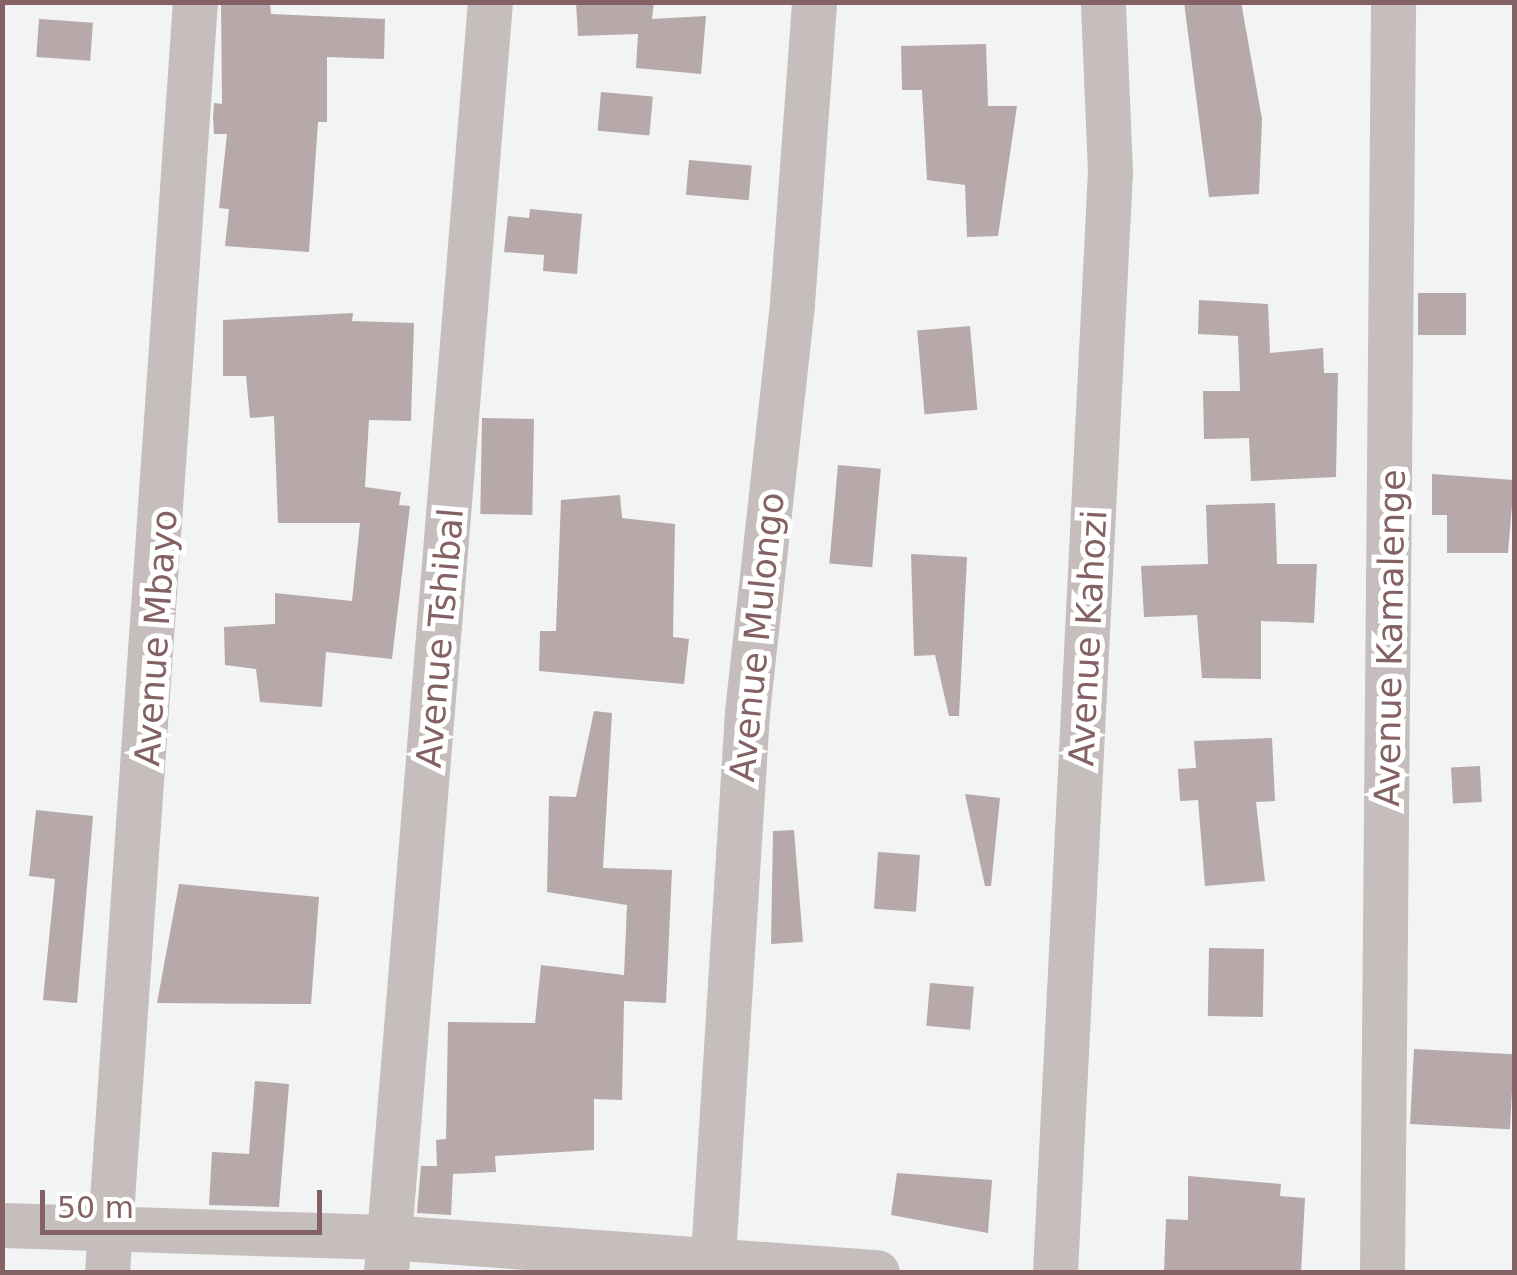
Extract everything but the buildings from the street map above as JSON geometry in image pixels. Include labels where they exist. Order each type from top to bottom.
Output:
[{"type":"street","name":"Avenue Mbayo","points":[[109,1252],[195,2]]},
{"type":"street","name":"Avenue Tshibal","points":[[386,1254],[490,2]]},
{"type":"street","name":"Avenue Mulongo","points":[[713,1265],[747,712],[792,303],[814,2]]},
{"type":"street","name":"Avenue Kahozi","points":[[1055,1272],[1110,172],[1103,2]]},
{"type":"street","name":"Avenue Kamalenge","points":[[1382,1272],[1393,2]]},
{"type":"street","points":[[2,1224],[109,1252],[386,1254],[877,1272]]}]
